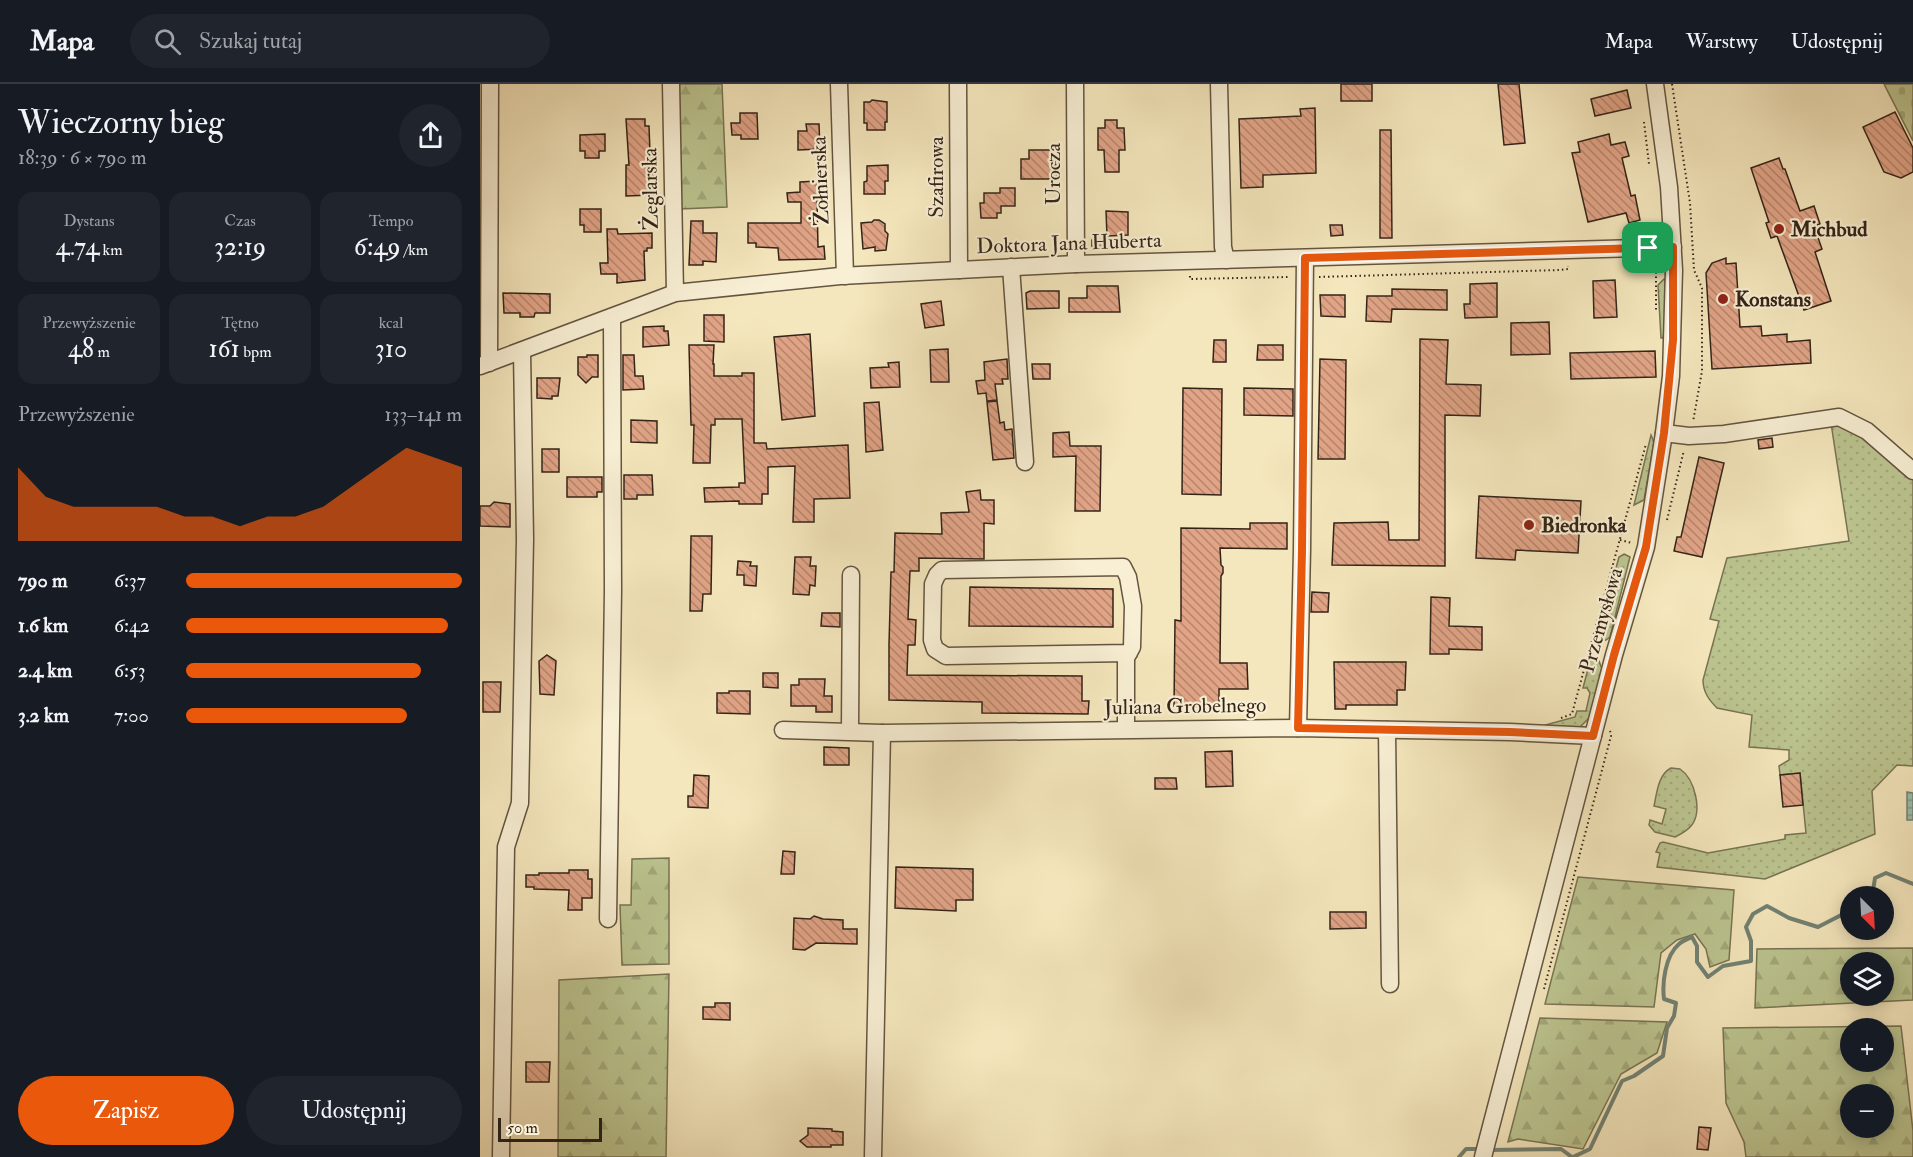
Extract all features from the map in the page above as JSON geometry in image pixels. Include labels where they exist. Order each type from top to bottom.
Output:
[{"type":"street","points":[[485,364],[490,84]]},
{"type":"street","name":"Żeglarska","points":[[671,84],[675,293]]},
{"type":"street","name":"Żołnierska","points":[[839,84],[845,276]]},
{"type":"street","name":"Szafirowa","points":[[958,84],[959,270]]},
{"type":"street","name":"Urocza","points":[[1075,84],[1076,264]]},
{"type":"street","points":[[1219,84],[1223,252],[1226,260]]},
{"type":"street","name":"Przemysłowa","points":[[1484,1156],[1617,644],[1646,547],[1664,433],[1673,340],[1673,247],[1667,166],[1655,84]]},
{"type":"street","name":"Doktora Jana Huberta","points":[[485,364],[675,293],[845,276],[1076,264],[1673,247]]},
{"type":"street","points":[[1298,728],[1305,258]]},
{"type":"street","points":[[1011,267],[1025,462]]},
{"type":"street","points":[[608,919],[613,591],[612,317]]},
{"type":"street","points":[[501,1157],[506,847],[520,803],[525,539],[522,351]]},
{"type":"street","points":[[1664,433],[1689,436],[1724,434],[1839,417],[1867,431],[1913,471]]},
{"type":"street","points":[[1126,729],[1126,669],[1132,647],[1133,606],[1128,577],[1122,567],[942,570],[935,579],[932,640],[935,649],[946,656],[1129,652]]},
{"type":"street","points":[[850,730],[851,575]]},
{"type":"street","name":"Juliana Grobelnego","points":[[783,730],[882,732],[1298,728],[1593,736]]},
{"type":"street","points":[[1387,730],[1390,984]]},
{"type":"street","points":[[873,1157],[882,732]]},
{"type":"path","points":[[1653,258],[1656,271],[1657,319]]},
{"type":"path","points":[[1189,273],[1190,279],[1560,270]]},
{"type":"path","points":[[1555,720],[1572,714],[1647,439]]},
{"type":"path","points":[[1620,540],[1635,544]]},
{"type":"green space","points":[[678,84],[722,84],[727,207],[680,209]]},
{"type":"green space","points":[[1884,84],[1913,84],[1913,141]]},
{"type":"green space","points":[[1664,279],[1666,323],[1663,338],[1661,338],[1658,285]]},
{"type":"green space","points":[[1831,423],[1853,429],[1864,436],[1913,478],[1913,766],[1897,765],[1872,791],[1875,834],[1765,879],[1657,867],[1660,853],[1656,852],[1660,843],[1663,842],[1708,853],[1785,839],[1785,835],[1806,833],[1800,773],[1780,775],[1779,766],[1789,760],[1789,750],[1749,747],[1752,715],[1717,708],[1707,696],[1703,680],[1719,621],[1710,619],[1727,558],[1849,541]]},
{"type":"green space","points":[[1651,435],[1654,442],[1644,500],[1634,505]]},
{"type":"green space","points":[[1624,554],[1630,557],[1610,637],[1596,641],[1619,557]]},
{"type":"green space","points":[[1591,657],[1599,661],[1602,669],[1589,718],[1580,727],[1538,727],[1575,717],[1577,711],[1586,711],[1590,693],[1587,688],[1583,688]]},
{"type":"green space","points":[[1671,768],[1680,769],[1690,780],[1697,804],[1695,820],[1691,826],[1675,837],[1655,832],[1649,825],[1650,820],[1662,824],[1666,809],[1654,806],[1661,779]]},
{"type":"green space","points":[[669,858],[669,964],[622,965],[620,905],[631,905],[632,859]]},
{"type":"green space","points":[[1578,877],[1734,890],[1729,960],[1710,967],[1706,949],[1695,934],[1677,940],[1661,953],[1654,1007],[1545,1004]]},
{"type":"green space","points":[[1913,948],[1913,1000],[1894,1001],[1894,952],[1840,952],[1840,1004],[1755,1008],[1757,949]]},
{"type":"green space","points":[[669,974],[666,1157],[558,1157],[559,980]]},
{"type":"green space","points":[[1540,1018],[1667,1022],[1657,1053],[1621,1074],[1583,1149],[1518,1139],[1508,1142]]},
{"type":"green space","points":[[1894,1026],[1901,1026],[1913,1131],[1913,1157],[1746,1157],[1744,1142],[1726,1103],[1723,1028],[1840,1027],[1840,1072],[1894,1072]]},
{"type":"shaded area","points":[[1907,792],[1913,793],[1913,820],[1907,820]]},
{"type":"building","points":[[1341,84],[1372,84],[1372,101],[1341,101]]},
{"type":"building","points":[[1498,84],[1519,84],[1525,143],[1504,145]]},
{"type":"building","points":[[1627,90],[1631,108],[1595,116],[1591,99]]},
{"type":"building","points":[[872,100],[887,102],[885,130],[867,130],[867,123],[864,123],[864,102]]},
{"type":"building","points":[[1315,108],[1316,173],[1263,175],[1263,187],[1241,188],[1239,119],[1301,116],[1300,109]]},
{"type":"building","points":[[1895,112],[1913,148],[1913,172],[1901,178],[1884,172],[1863,127]]},
{"type":"building","points":[[740,113],[757,113],[758,139],[741,139],[741,135],[732,135],[731,123],[740,123]]},
{"type":"building","points":[[626,119],[645,119],[645,126],[649,126],[650,153],[653,153],[653,195],[626,196],[626,165],[629,165]]},
{"type":"building","points":[[1105,120],[1117,120],[1117,128],[1124,128],[1125,150],[1119,150],[1119,172],[1105,172],[1104,150],[1098,150],[1098,128],[1105,128]]},
{"type":"building","points":[[806,124],[819,124],[820,149],[798,150],[798,131],[807,131]]},
{"type":"building","points":[[1380,130],[1391,130],[1392,238],[1380,238]]},
{"type":"building","points":[[605,134],[605,151],[599,151],[599,158],[585,158],[585,151],[580,151],[580,135]]},
{"type":"building","points":[[1609,134],[1611,145],[1625,142],[1629,156],[1622,158],[1631,196],[1635,195],[1640,220],[1629,223],[1626,213],[1588,222],[1572,153],[1580,152],[1578,142]]},
{"type":"building","points":[[1029,150],[1052,150],[1055,165],[1057,165],[1057,179],[1021,179],[1021,159],[1029,159]]},
{"type":"building","points":[[1779,158],[1800,211],[1814,206],[1820,224],[1814,226],[1822,249],[1815,252],[1831,301],[1804,310],[1777,236],[1771,238],[1766,223],[1769,222],[1751,168]]},
{"type":"building","points":[[888,165],[885,194],[864,194],[867,166]]},
{"type":"building","points":[[817,181],[818,247],[824,246],[825,259],[779,260],[778,248],[756,247],[756,243],[748,243],[748,223],[801,223],[801,202],[788,202],[787,193],[800,192],[800,182]]},
{"type":"building","points":[[1000,188],[1015,188],[1015,206],[1001,206],[1001,213],[997,213],[997,218],[981,218],[980,203],[984,203],[984,193],[1000,193]]},
{"type":"building","points":[[580,209],[601,209],[601,232],[584,232],[584,225],[580,225]]},
{"type":"building","points":[[1106,211],[1128,212],[1128,235],[1107,236]]},
{"type":"building","points":[[874,220],[885,224],[885,231],[888,234],[886,250],[875,251],[875,247],[863,249],[861,223]]},
{"type":"building","points":[[691,221],[703,221],[703,233],[717,233],[716,262],[703,261],[703,265],[689,265]]},
{"type":"building","points":[[1330,225],[1342,225],[1343,235],[1331,236]]},
{"type":"building","points":[[607,229],[617,229],[618,234],[652,233],[652,248],[644,251],[645,280],[617,283],[617,274],[601,274],[600,263],[608,263]]},
{"type":"building","points":[[1092,240],[1103,240],[1103,250],[1092,250]]},
{"type":"building","name":"Konstans","points":[[1726,258],[1726,264],[1736,263],[1740,327],[1761,326],[1762,336],[1787,334],[1787,342],[1810,340],[1811,363],[1712,369],[1706,273],[1712,263]]},
{"type":"building","points":[[1615,280],[1617,317],[1594,318],[1593,281]]},
{"type":"building","points":[[1497,283],[1497,317],[1465,318],[1464,304],[1470,304],[1470,284]]},
{"type":"building","points":[[1087,286],[1118,286],[1120,312],[1069,312],[1069,298],[1087,298]]},
{"type":"building","points":[[1392,289],[1447,290],[1447,310],[1392,309],[1391,322],[1366,321],[1367,296],[1392,296]]},
{"type":"building","points":[[1059,291],[1059,308],[1027,309],[1026,293]]},
{"type":"building","points":[[503,293],[550,294],[550,313],[535,313],[534,317],[520,317],[520,313],[504,313]]},
{"type":"building","points":[[1320,295],[1345,295],[1345,317],[1321,316]]},
{"type":"building","points":[[941,301],[944,325],[925,328],[921,304]]},
{"type":"building","points":[[704,315],[724,315],[724,342],[704,341]]},
{"type":"building","points":[[1549,322],[1550,354],[1511,355],[1511,323]]},
{"type":"building","points":[[664,326],[664,331],[668,331],[669,345],[643,347],[643,327]]},
{"type":"building","points":[[810,334],[815,416],[782,420],[774,337]]},
{"type":"building","points":[[1420,339],[1448,340],[1446,384],[1481,385],[1480,416],[1445,415],[1445,566],[1332,565],[1334,523],[1388,522],[1389,540],[1419,540]]},
{"type":"building","points":[[1214,340],[1226,340],[1226,362],[1213,362]]},
{"type":"building","points":[[689,345],[714,345],[714,376],[742,376],[742,373],[754,373],[754,443],[766,443],[767,449],[848,445],[850,498],[814,499],[814,522],[793,522],[795,466],[768,467],[768,494],[762,494],[762,504],[739,504],[739,501],[705,502],[704,488],[739,487],[739,483],[745,483],[742,419],[715,419],[715,425],[711,425],[710,463],[693,463],[694,425],[691,425]]},
{"type":"building","points":[[1258,345],[1283,345],[1283,360],[1257,360]]},
{"type":"building","points":[[948,349],[949,382],[931,382],[930,350]]},
{"type":"building","points":[[1655,351],[1656,377],[1571,379],[1570,353]]},
{"type":"building","points":[[587,355],[598,355],[598,377],[592,377],[586,383],[578,375],[578,357],[587,357]]},
{"type":"building","points":[[623,355],[634,355],[635,376],[643,376],[644,389],[623,390]]},
{"type":"building","points":[[1007,359],[1008,379],[1002,379],[1003,384],[995,384],[997,400],[987,401],[986,393],[978,394],[976,381],[985,380],[984,362]]},
{"type":"building","points":[[1320,359],[1346,360],[1345,459],[1318,459]]},
{"type":"building","points":[[899,362],[900,387],[871,388],[870,368],[889,367],[888,363]]},
{"type":"building","points":[[1032,364],[1050,364],[1050,379],[1033,379]]},
{"type":"building","points":[[537,378],[560,378],[558,396],[552,396],[552,399],[537,398]]},
{"type":"building","points":[[1183,388],[1222,389],[1221,495],[1182,494]]},
{"type":"building","points":[[1244,388],[1293,389],[1293,416],[1244,415]]},
{"type":"building","points":[[997,401],[1000,423],[1004,422],[1005,430],[1012,429],[1014,458],[993,460],[987,402]]},
{"type":"building","points":[[879,402],[883,450],[866,452],[864,403]]},
{"type":"building","points":[[631,420],[657,421],[657,443],[631,442]]},
{"type":"building","points":[[1069,432],[1070,446],[1101,446],[1100,511],[1075,511],[1076,456],[1053,457],[1053,433]]},
{"type":"building","points":[[1772,438],[1773,447],[1759,449],[1758,440]]},
{"type":"building","points":[[542,449],[559,449],[559,472],[542,472]]},
{"type":"building","points":[[1699,457],[1724,463],[1702,557],[1674,551],[1677,537],[1681,537]]},
{"type":"building","points":[[624,475],[652,475],[653,495],[637,495],[637,499],[624,499]]},
{"type":"building","points":[[567,477],[602,477],[602,492],[597,492],[597,497],[567,497]]},
{"type":"building","points":[[980,490],[981,500],[994,500],[994,524],[984,523],[984,559],[919,558],[919,571],[910,571],[908,619],[916,620],[915,645],[908,645],[907,675],[1082,676],[1082,701],[1089,701],[1088,714],[982,713],[982,702],[889,700],[891,572],[894,572],[895,533],[942,534],[941,513],[969,512],[966,492]]},
{"type":"building","name":"Biedronka","points":[[1479,496],[1581,501],[1578,553],[1516,550],[1515,560],[1476,558]]},
{"type":"building","points":[[494,502],[510,504],[510,527],[480,526],[480,506],[490,506]]},
{"type":"building","points":[[1250,523],[1287,523],[1287,549],[1220,548],[1223,573],[1221,576],[1220,663],[1247,663],[1248,689],[1219,689],[1219,707],[1174,706],[1175,620],[1181,621],[1181,528],[1250,529]]},
{"type":"building","points":[[691,536],[712,536],[711,594],[703,594],[702,611],[690,611]]},
{"type":"building","points":[[795,557],[811,557],[810,566],[816,566],[815,586],[810,585],[809,595],[793,594]]},
{"type":"building","points":[[738,561],[751,562],[750,566],[757,566],[756,586],[744,585],[744,575],[737,575]]},
{"type":"building","points":[[970,587],[1113,589],[1113,627],[969,626]]},
{"type":"building","points":[[1312,592],[1329,593],[1328,612],[1311,612]]},
{"type":"building","points":[[1431,597],[1450,598],[1449,626],[1482,627],[1482,650],[1449,649],[1449,654],[1430,654]]},
{"type":"building","points":[[822,613],[840,613],[840,627],[821,626]]},
{"type":"building","points":[[547,655],[556,661],[554,695],[540,694],[539,661]]},
{"type":"building","points":[[1334,662],[1406,662],[1405,690],[1397,690],[1397,705],[1346,705],[1346,709],[1335,709]]},
{"type":"building","points":[[763,673],[778,673],[778,688],[763,687]]},
{"type":"building","points":[[799,679],[825,679],[824,696],[832,696],[832,712],[816,712],[816,706],[791,706],[791,685],[799,685]]},
{"type":"building","points":[[483,682],[501,682],[500,712],[483,712]]},
{"type":"building","points":[[729,691],[750,691],[750,714],[717,713],[717,693],[729,693]]},
{"type":"building","points":[[824,747],[849,748],[849,765],[824,765]]},
{"type":"building","points":[[1232,751],[1233,786],[1206,787],[1205,752]]},
{"type":"building","points":[[1800,773],[1803,805],[1783,807],[1780,775]]},
{"type":"building","points":[[694,775],[709,776],[708,808],[688,807],[688,796],[693,796]]},
{"type":"building","points":[[1155,778],[1176,778],[1177,789],[1155,789]]},
{"type":"building","points":[[783,851],[795,852],[794,874],[781,874]]},
{"type":"building","points":[[896,867],[973,869],[973,900],[956,900],[956,911],[895,908]]},
{"type":"building","points":[[569,870],[588,870],[588,879],[592,879],[592,898],[582,898],[582,910],[568,910],[569,890],[526,887],[526,875],[569,873]]},
{"type":"building","points":[[1330,912],[1366,912],[1366,928],[1330,929]]},
{"type":"building","points":[[814,916],[843,920],[843,929],[857,929],[857,944],[816,943],[805,950],[793,949],[794,918],[810,919]]},
{"type":"building","points":[[715,1003],[730,1003],[730,1020],[703,1019],[703,1007],[715,1007]]},
{"type":"building","points":[[526,1062],[550,1062],[549,1082],[526,1082]]},
{"type":"building","points":[[1699,1127],[1711,1128],[1708,1150],[1697,1149]]},
{"type":"building","points":[[808,1128],[843,1132],[843,1145],[807,1147],[800,1141],[808,1135]]},
{"type":"waterway","points":[[1874,886],[1875,878],[1886,873],[1913,884]]},
{"type":"waterway","points":[[1573,1157],[1590,1149],[1622,1081],[1634,1076],[1663,1056],[1667,1028],[1674,1016],[1676,1003],[1664,999],[1664,978],[1670,955],[1679,944],[1692,937],[1697,946],[1697,962],[1708,977],[1723,966],[1751,961],[1751,941],[1746,927],[1753,914],[1767,906],[1789,918],[1818,927],[1840,916]]},
{"type":"waterway","points":[[1459,1157],[1466,1149],[1482,1149]]},
{"type":"waterway","points":[[1489,1150],[1561,1149],[1572,1157]]},
{"type":"place","name":"Michbud","points":[[1779,229]]},
{"type":"place","name":"Konstans","points":[[1723,299]]},
{"type":"place","name":"Biedronka","points":[[1529,525]]},
{"type":"route","points":[[1673,247],[1671,376],[1646,547],[1593,736],[1298,728],[1305,258],[1648,248],[1673,247]]}]
